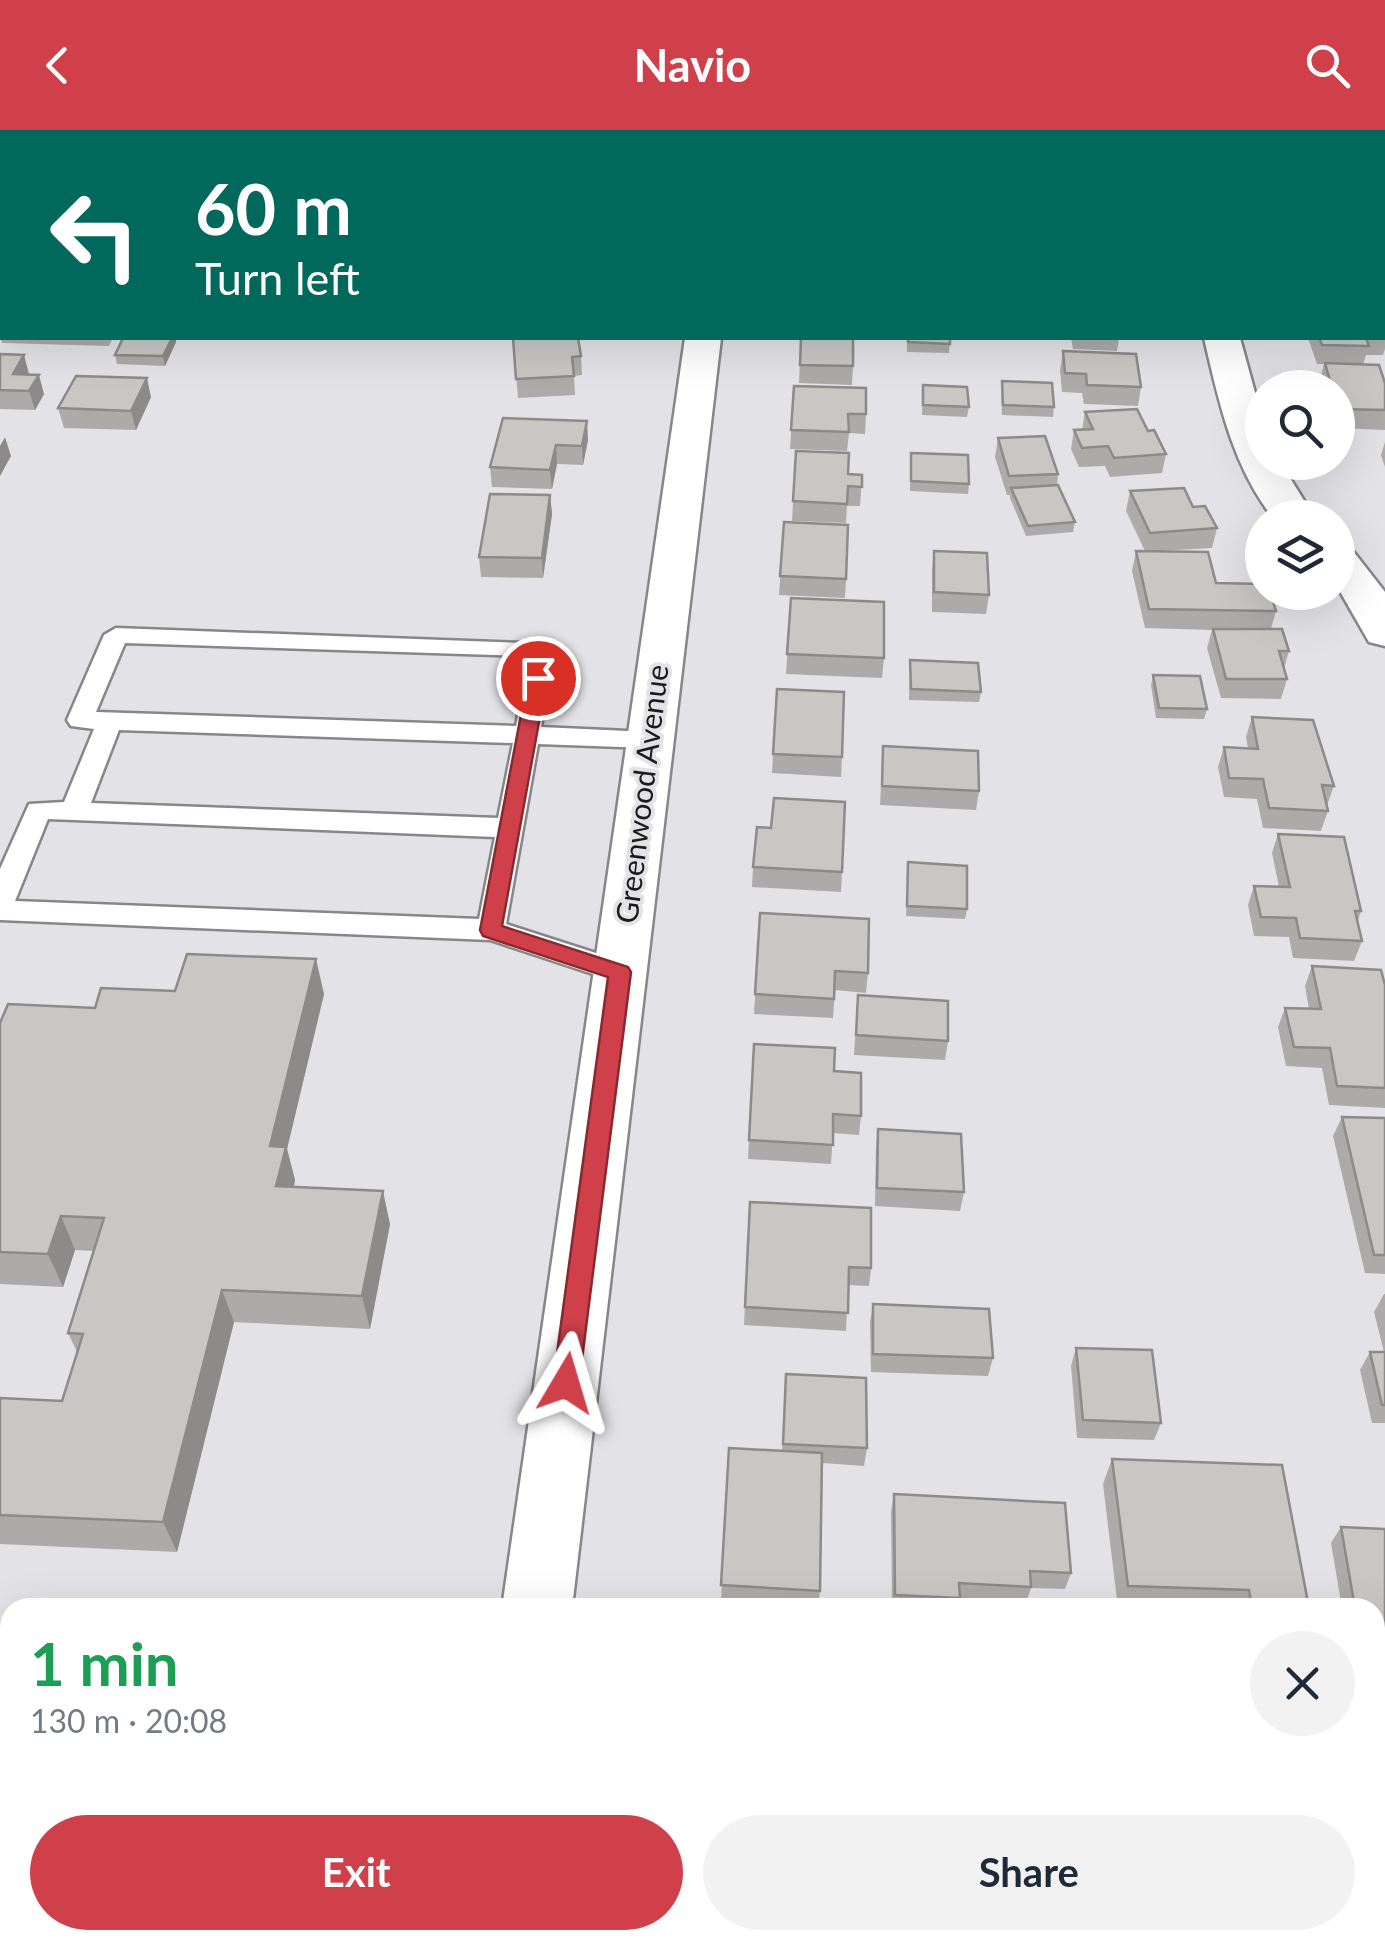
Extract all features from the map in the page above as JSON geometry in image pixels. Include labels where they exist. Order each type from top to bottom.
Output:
[{"type":"street","name":"Greenwood Avenue","points":[[538,1598],[703,340]]},
{"type":"street","points":[[1223,340],[1253,454],[1282,500]]},
{"type":"street","points":[[1355,581],[1385,632]]},
{"type":"lane","points":[[490,930],[528,735],[543,648],[116,635],[80,720],[528,735],[649,740]]},
{"type":"lane","points":[[74,812],[110,721]]},
{"type":"lane","points":[[510,828],[38,810],[0,907],[490,930],[620,972]]},
{"type":"building","points":[[122,340],[171,340],[163,356],[115,355]]},
{"type":"building","points":[[513,340],[578,340],[581,356],[572,357],[574,376],[516,379]]},
{"type":"building","points":[[801,340],[853,340],[853,366],[800,365]]},
{"type":"building","points":[[950,340],[950,344],[908,342]]},
{"type":"building","points":[[1320,340],[1367,340],[1369,346],[1322,345]]},
{"type":"building","points":[[1063,351],[1136,354],[1141,387],[1087,385],[1086,374],[1065,373]]},
{"type":"building","points":[[0,354],[24,355],[13,374],[39,375],[29,391],[0,390]]},
{"type":"building","points":[[1325,363],[1379,365],[1385,383],[1385,410],[1355,409],[1355,370],[1327,370]]},
{"type":"building","points":[[76,376],[147,378],[131,411],[58,408]]},
{"type":"building","points":[[1002,381],[1052,383],[1054,407],[1003,405]]},
{"type":"building","points":[[923,385],[967,387],[969,407],[923,405]]},
{"type":"building","points":[[794,386],[866,388],[866,414],[848,414],[849,432],[791,430]]},
{"type":"building","points":[[1137,409],[1166,454],[1114,458],[1108,446],[1082,448],[1074,430],[1093,429],[1085,412]]},
{"type":"building","points":[[503,418],[587,421],[582,446],[556,445],[550,470],[490,467]]},
{"type":"building","points":[[1045,436],[1058,474],[1009,476],[998,438]]},
{"type":"building","points":[[796,451],[849,453],[848,474],[862,475],[862,487],[848,486],[847,504],[793,501]]},
{"type":"building","points":[[911,453],[968,455],[969,484],[911,481]]},
{"type":"building","points":[[1058,485],[1075,522],[1028,526],[1011,488]]},
{"type":"building","points":[[1184,488],[1193,507],[1205,506],[1217,528],[1150,533],[1130,491]]},
{"type":"building","points":[[490,494],[550,495],[542,558],[479,557]]},
{"type":"building","points":[[784,522],[848,525],[846,579],[780,576]]},
{"type":"building","points":[[934,551],[987,553],[989,595],[934,592]]},
{"type":"building","points":[[1136,551],[1208,552],[1216,583],[1245,584],[1245,610],[1276,611],[1149,609]]},
{"type":"building","points":[[791,598],[884,602],[884,658],[787,654]]},
{"type":"building","points":[[1213,629],[1282,629],[1289,651],[1279,651],[1287,679],[1226,679]]},
{"type":"building","points":[[910,660],[978,663],[981,692],[911,689]]},
{"type":"building","points":[[1153,675],[1200,676],[1207,709],[1159,708]]},
{"type":"building","points":[[777,689],[844,692],[842,757],[773,754]]},
{"type":"building","points":[[1252,717],[1313,720],[1334,786],[1322,785],[1328,811],[1269,808],[1263,779],[1229,778],[1224,747],[1258,749]]},
{"type":"building","points":[[883,746],[978,751],[979,791],[882,786]]},
{"type":"building","points":[[774,798],[845,802],[842,872],[753,867],[757,827],[771,828]]},
{"type":"building","points":[[1278,834],[1344,837],[1361,911],[1355,911],[1362,941],[1300,938],[1296,918],[1261,917],[1254,886],[1290,887]]},
{"type":"building","points":[[908,862],[967,866],[967,909],[907,906]]},
{"type":"building","points":[[760,913],[869,919],[868,973],[835,971],[834,999],[755,994]]},
{"type":"building","points":[[187,954],[316,959],[270,1146],[286,1147],[276,1186],[383,1191],[362,1296],[222,1290],[163,1522],[0,1515],[0,1398],[62,1401],[83,1334],[68,1333],[104,1218],[61,1216],[48,1254],[0,1252],[0,1023],[8,1004],[95,1008],[101,988],[175,991]]},
{"type":"building","points":[[1312,966],[1381,970],[1385,985],[1385,1088],[1337,1086],[1330,1048],[1294,1047],[1285,1008],[1321,1009]]},
{"type":"building","points":[[858,995],[948,1001],[948,1041],[856,1035]]},
{"type":"building","points":[[754,1044],[835,1048],[834,1071],[861,1073],[861,1116],[833,1114],[833,1145],[749,1140]]},
{"type":"building","points":[[1342,1117],[1385,1118],[1385,1255],[1374,1255]]},
{"type":"building","points":[[878,1129],[961,1134],[964,1192],[877,1188]]},
{"type":"building","points":[[750,1202],[871,1208],[871,1268],[849,1267],[848,1313],[745,1307]]},
{"type":"building","points":[[873,1304],[989,1309],[993,1358],[873,1354]]},
{"type":"building","points":[[1076,1348],[1152,1350],[1161,1423],[1083,1420]]},
{"type":"building","points":[[1370,1352],[1385,1352],[1385,1405],[1382,1405]]},
{"type":"building","points":[[786,1374],[866,1378],[867,1448],[783,1444]]},
{"type":"building","points":[[729,1448],[822,1453],[820,1591],[721,1585]]},
{"type":"building","points":[[1112,1459],[1282,1465],[1307,1598],[1250,1598],[1249,1590],[1128,1586]]},
{"type":"building","points":[[894,1494],[1065,1503],[1071,1573],[1030,1571],[1031,1587],[959,1583],[960,1598],[895,1595]]},
{"type":"building","points":[[1341,1527],[1385,1529],[1385,1598],[1353,1598]]},
{"type":"route","points":[[538,678],[490,930],[620,972],[566,1383]]}]
